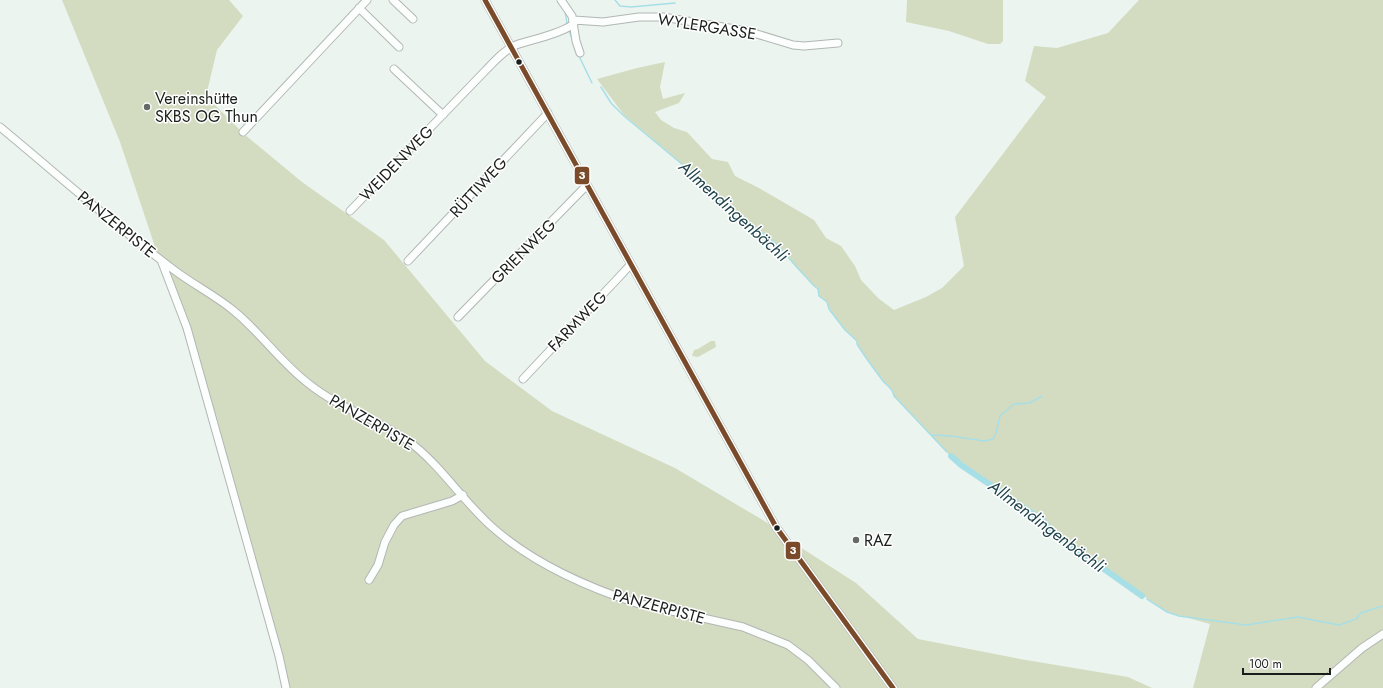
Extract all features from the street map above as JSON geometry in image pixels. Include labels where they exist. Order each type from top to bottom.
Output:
[{"type":"street","points":[[393,0],[413,19]]},
{"type":"street","points":[[485,0],[779,533],[893,688]]},
{"type":"street","points":[[561,0],[571,13],[574,22],[576,41],[580,53]]},
{"type":"street","points":[[243,132],[361,3],[399,47]]},
{"type":"street","name":"WYLERGASSE","points":[[574,22],[603,22],[639,17],[663,18],[747,31],[793,45],[804,46],[838,43]]},
{"type":"street","points":[[511,48],[565,29],[574,22]]},
{"type":"street","name":"WEIDENWEG","points":[[350,211],[491,64],[511,48]]},
{"type":"street","name":"WEIDENWEG","points":[[394,69],[443,115]]},
{"type":"street","name":"RÜTTIWEG","points":[[408,261],[548,113]]},
{"type":"street","name":"PANZERPISTE","points":[[0,127],[176,272],[233,310],[245,320],[308,384],[332,400],[392,432],[418,449],[490,525],[520,550],[550,567],[607,593],[636,603],[743,627],[778,640],[788,645],[808,660],[836,688]]},
{"type":"street","name":"GRIENWEG","points":[[458,317],[587,185]]},
{"type":"street","points":[[161,260],[187,328],[279,656],[286,688]]},
{"type":"street","name":"FARMWEG","points":[[523,379],[631,264]]},
{"type":"street","points":[[370,580],[378,565],[385,542],[394,525],[402,516],[452,501],[463,495]]},
{"type":"street","points":[[1316,688],[1362,648],[1383,634]]},
{"type":"green space","points":[[62,0],[229,0],[243,16],[217,50],[206,96],[244,134],[302,182],[384,240],[485,361],[552,411],[675,468],[771,525],[786,538],[856,583],[918,639],[1020,659],[1128,677],[1152,688],[289,688],[235,486],[120,142]]},
{"type":"green space","points":[[907,0],[1003,0],[1003,41],[1000,44],[988,44],[949,31],[906,22]]},
{"type":"green space","points":[[1139,0],[1383,0],[1383,688],[1193,688],[1210,624],[1167,612],[1056,535],[1042,520],[961,465],[945,451],[894,396],[891,389],[883,381],[863,354],[857,344],[857,341],[845,330],[829,309],[827,302],[819,296],[818,289],[780,248],[768,237],[739,216],[737,212],[710,194],[689,170],[624,115],[597,79],[665,62],[660,87],[663,99],[685,93],[679,103],[655,112],[661,120],[674,128],[687,132],[712,159],[728,162],[735,176],[814,220],[826,238],[841,246],[855,266],[861,280],[878,298],[894,310],[926,297],[942,288],[964,266],[955,217],[1046,97],[1025,81],[1034,46],[1057,48],[1108,33]]},
{"type":"green space","points":[[711,341],[715,341],[716,347],[698,357],[692,356],[694,350]]},
{"type":"waterway","points":[[615,0],[620,6],[631,7],[675,3]]},
{"type":"waterway","points":[[565,11],[567,23]]},
{"type":"waterway","name":"Allmendingenbächli","points":[[569,30],[572,39]]},
{"type":"waterway","name":"Allmendingenbächli","points":[[579,56],[592,83]]},
{"type":"waterway","name":"Allmendingenbächli","points":[[601,87],[611,103],[624,116],[689,170],[711,194],[737,212],[739,216],[768,237],[780,248],[818,289],[819,296],[827,302],[829,309],[845,330],[857,341],[857,344],[863,354],[883,381],[891,389],[894,396],[947,452]]},
{"type":"waterway","points":[[931,435],[951,436],[984,441],[993,439],[1000,416],[1014,404],[1030,403],[1042,396]]},
{"type":"waterway","name":"Allmendingenbächli","points":[[951,456],[961,465],[1042,520],[1056,535],[1142,596]]},
{"type":"waterway","name":"Allmendingenbächli","points":[[1147,599],[1167,612],[1179,616],[1246,625],[1298,617],[1339,625],[1356,619],[1361,613],[1383,606]]},
{"type":"transit line","name":"3","points":[[485,0],[776,527],[893,688]]},
{"type":"place","name":"Vereinshütte SKBS OG Thun","points":[[147,107]]},
{"type":"place","name":"RAZ","points":[[856,540]]}]
